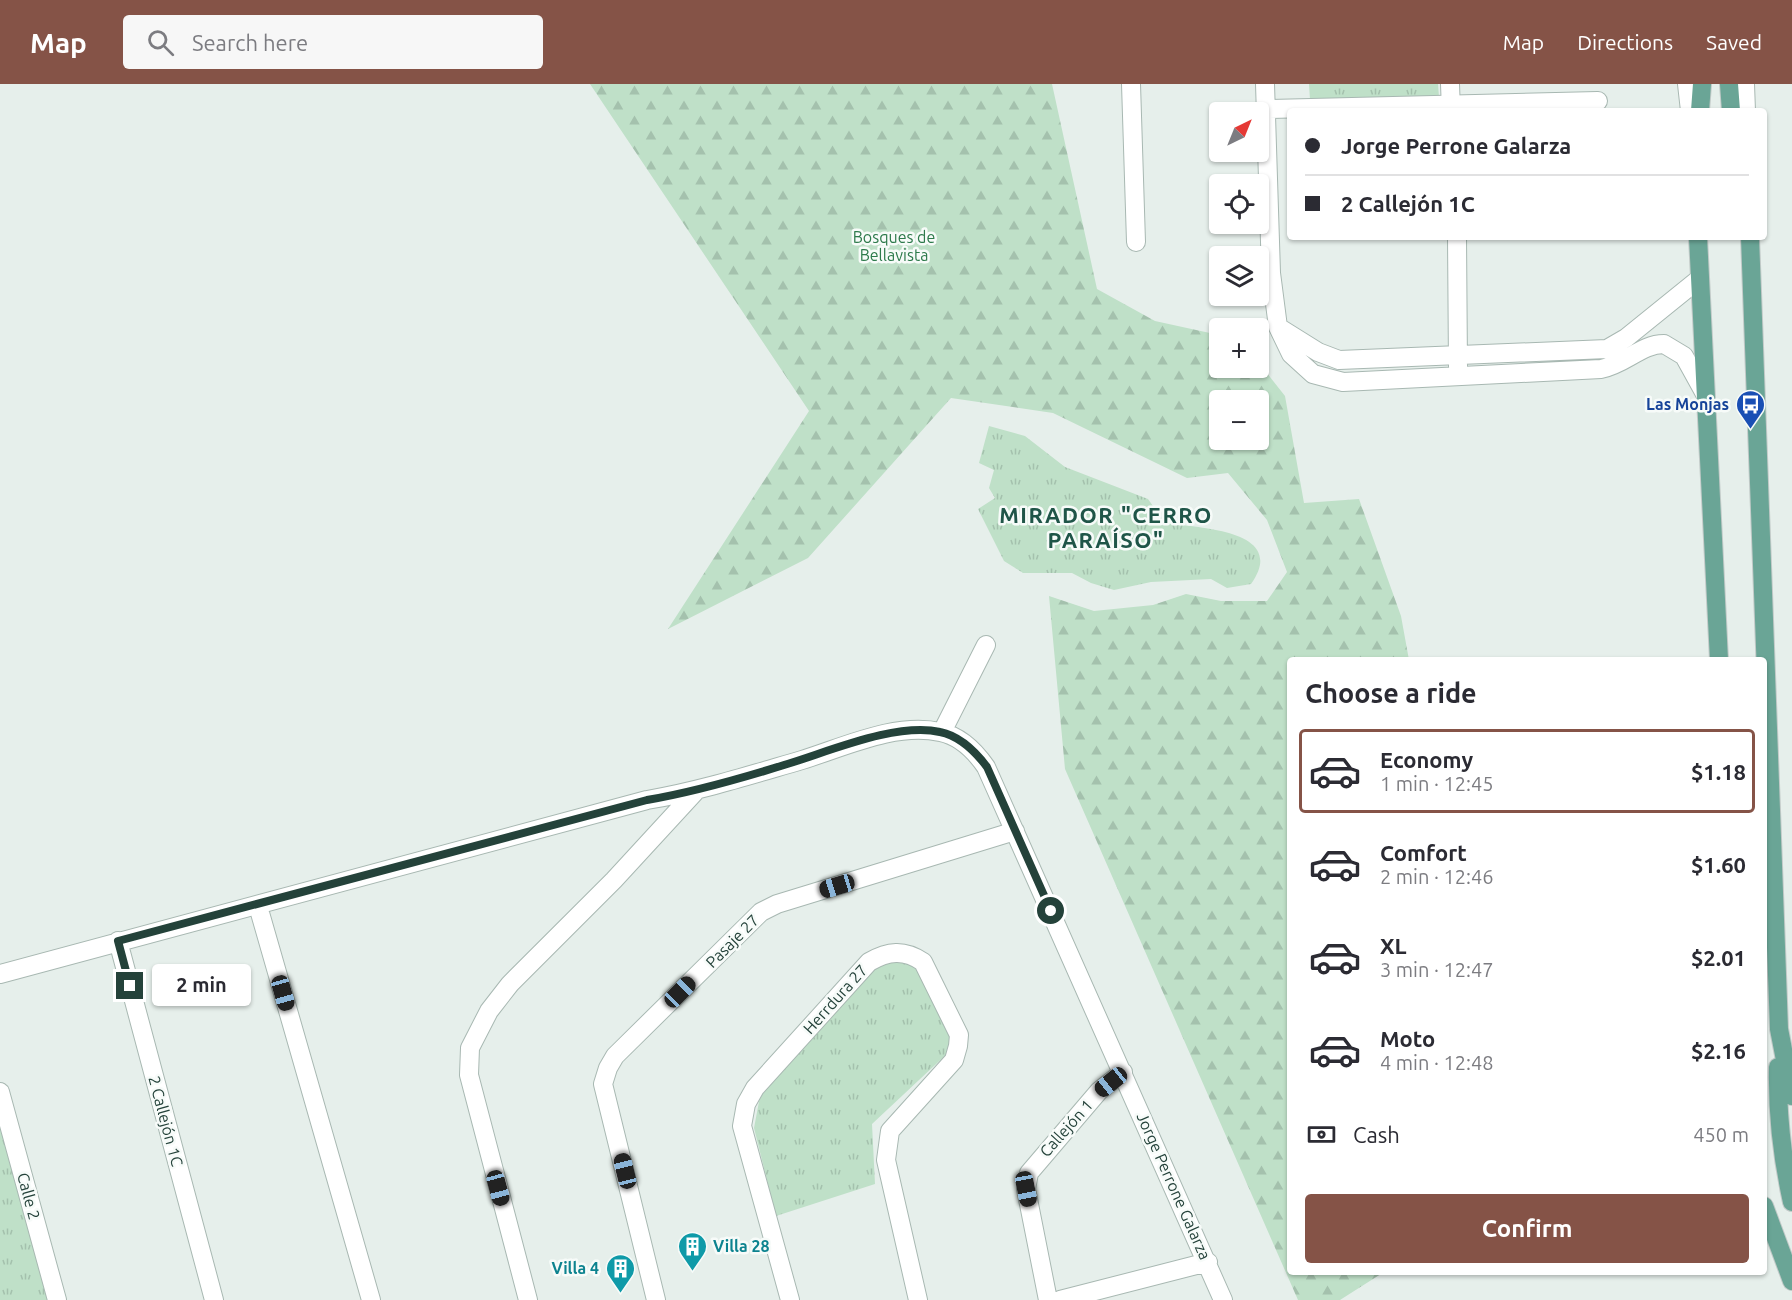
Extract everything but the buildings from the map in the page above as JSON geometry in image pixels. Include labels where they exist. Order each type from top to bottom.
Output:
[{"type":"main road","points":[[1700,108],[1702,84]]},
{"type":"main road","points":[[1730,84],[1731,108]]},
{"type":"main road","points":[[1698,240],[1719,657]]},
{"type":"main road","points":[[1750,240],[1765,657]]},
{"type":"main road","points":[[1767,701],[1779,1029],[1778,1109],[1783,1162],[1792,1202]]},
{"type":"main road","points":[[1779,1029],[1792,1096]]},
{"type":"main road","points":[[1767,1214],[1792,1281]]},
{"type":"street","points":[[1131,84],[1136,242]]},
{"type":"street","points":[[1265,84],[1266,102]]},
{"type":"street","points":[[1450,84],[1451,108],[1598,101]]},
{"type":"street","points":[[1687,84],[1690,108]]},
{"type":"street","points":[[1745,84],[1746,108]]},
{"type":"street","points":[[1269,109],[1287,109]]},
{"type":"street","points":[[1268,162],[1271,273],[1278,327],[1291,354],[1313,374],[1343,382],[1601,369],[1627,361],[1644,348],[1664,344],[1684,356],[1705,394]]},
{"type":"street","points":[[1457,240],[1457,375]]},
{"type":"street","points":[[1278,327],[1318,352],[1339,360],[1607,349],[1626,338],[1699,279]]},
{"type":"street","points":[[942,732],[986,645]]},
{"type":"street","name":"Jorge Perrone Galarza","points":[[0,974],[647,800],[695,792],[887,734],[924,730],[942,732],[956,738],[978,756],[987,767],[1223,1300]]},
{"type":"street","points":[[528,1300],[469,1075],[470,1048],[489,1011],[510,984],[614,880],[695,792]]},
{"type":"street","name":"Pasaje 27","points":[[656,1300],[603,1084],[615,1056],[761,912],[777,904],[1016,831]]},
{"type":"street","points":[[258,906],[370,1300]]},
{"type":"street","name":"2 Callejón 1C","points":[[118,941],[214,1300]]},
{"type":"street","name":"Herrdura 27","points":[[790,1300],[742,1126],[746,1104],[755,1088],[869,962],[882,954],[895,952],[914,955],[923,962],[959,1035],[954,1060],[890,1131],[886,1145],[886,1160],[918,1300]]},
{"type":"street","name":"Callejón 1","points":[[1048,1300],[1026,1189],[1029,1173],[1099,1091],[1123,1072]]},
{"type":"street","name":"Calle 2","points":[[0,1092],[5,1127],[57,1300]]},
{"type":"street","points":[[1060,1300],[1208,1262]]},
{"type":"green space","name":"Bosques de Bellavista","points":[[590,84],[1052,84],[1097,289],[1155,321],[1209,333],[1209,378],[1269,378],[1269,376],[1285,396],[1304,503],[1359,499],[1401,616],[1408,657],[1287,657],[1287,1275],[1065,769],[1049,596],[1094,611],[1153,605],[1186,594],[1221,601],[1267,601],[1287,572],[1267,520],[1228,473],[1187,478],[1053,413],[951,398],[808,558],[668,629],[809,411]]},
{"type":"green space","points":[[1309,84],[1438,84],[1439,97],[1310,100]]},
{"type":"green space","name":"MIRADOR \"CERRO PARAÍSO\"","points":[[989,426],[1025,436],[1065,467],[1148,499],[1165,523],[1216,530],[1249,542],[1258,552],[1260,566],[1251,584],[1227,588],[1211,579],[1151,582],[1114,590],[1091,583],[1072,573],[1023,573],[1004,561],[978,509],[995,498],[989,488],[994,470],[979,463]]},
{"type":"green space","points":[[896,958],[918,966],[952,1035],[950,1051],[872,1124],[875,1184],[776,1216],[754,1128],[761,1091],[868,967]]},
{"type":"green space","points":[[0,1123],[54,1300],[0,1300]]},
{"type":"green space","name":"Bosques de Bellavista","points":[[1287,1275],[1379,1275],[1340,1300],[1298,1300]]},
{"type":"place","name":"Las Monjas","points":[[1750,430]]},
{"type":"place","name":"Villa 28","points":[[692,1272]]},
{"type":"place","name":"Villa 4","points":[[620,1294]]},
{"type":"district","name":"MIRADOR \"CERRO PARAÍSO\"","points":[[1106,527]]},
{"type":"route","points":[[130,986],[118,941],[258,906],[647,800],[695,792],[887,734],[924,730],[942,732],[956,738],[968,746],[987,767],[1051,911]]}]
